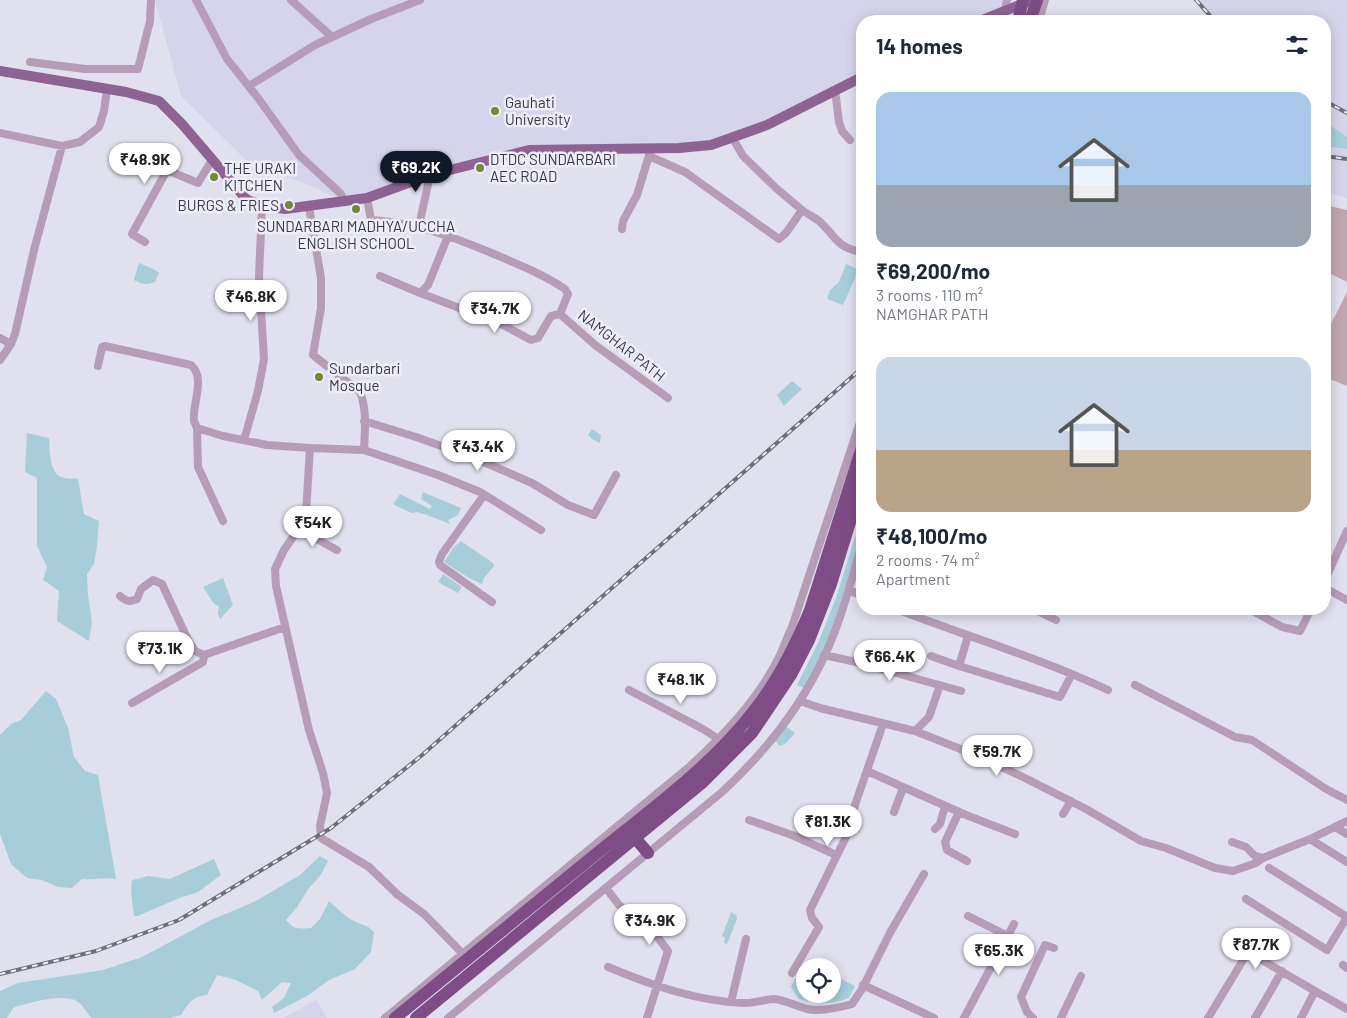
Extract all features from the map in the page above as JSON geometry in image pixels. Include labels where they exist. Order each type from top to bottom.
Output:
[{"type":"highway","points":[[1032,15],[1037,0]]},
{"type":"highway","points":[[1020,15],[1026,1]]},
{"type":"highway","points":[[395,1018],[694,773],[741,727],[782,670],[803,626],[810,610],[856,466]]},
{"type":"highway","points":[[416,1018],[718,768],[752,733],[777,698],[802,656],[832,584],[856,503]]},
{"type":"highway","points":[[635,838],[648,853]]},
{"type":"main road","points":[[1005,15],[1026,1]]},
{"type":"main road","points":[[0,71],[107,89],[160,101],[246,199],[262,206],[285,209],[366,198],[430,174],[529,150],[650,152],[711,145],[767,125],[856,80]]},
{"type":"street","points":[[30,62],[85,69],[138,69],[150,21],[151,0]]},
{"type":"street","points":[[196,0],[227,59],[299,155],[340,193],[345,202]]},
{"type":"street","points":[[291,0],[332,37]]},
{"type":"street","points":[[249,86],[314,45],[420,0]]},
{"type":"street","points":[[1004,15],[1007,0]]},
{"type":"street","points":[[1041,15],[1045,0]]},
{"type":"street","points":[[0,133],[62,146],[80,142],[100,127],[107,89]]},
{"type":"street","points":[[836,90],[839,122],[842,131],[850,140]]},
{"type":"street","points":[[732,138],[743,156],[777,189],[802,210],[819,221],[833,238],[848,250],[856,251]]},
{"type":"street","points":[[0,360],[11,344],[15,334],[34,250],[62,146]]},
{"type":"street","points":[[622,229],[623,221],[637,195],[650,152],[684,172],[779,239],[786,233],[802,210]]},
{"type":"street","points":[[145,242],[132,234],[167,170],[198,183],[212,160]]},
{"type":"street","points":[[419,226],[430,174]]},
{"type":"street","name":"NAMGHAR PATH","points":[[366,198],[371,220],[419,226],[448,236],[530,269],[565,289],[568,294],[560,314],[596,345],[668,398]]},
{"type":"street","points":[[244,440],[258,391],[264,359],[259,277],[262,206]]},
{"type":"street","points":[[309,206],[321,278],[321,308],[314,355],[360,392],[363,400],[364,450]]},
{"type":"street","points":[[420,293],[428,285],[448,236]]},
{"type":"street","points":[[380,276],[499,323],[531,340],[538,338],[551,316],[560,314]]},
{"type":"street","points":[[0,338],[11,344]]},
{"type":"street","points":[[98,366],[102,347],[105,346],[191,365],[197,373],[198,394],[194,420],[199,435],[198,467],[223,521]]},
{"type":"street","points":[[364,421],[416,437],[472,458],[532,483],[568,505],[594,515],[616,475]]},
{"type":"street","points":[[197,428],[267,445],[364,450],[438,475],[484,495],[541,530]]},
{"type":"street","points":[[385,1018],[689,767],[718,741],[748,705],[777,661],[792,627],[856,434]]},
{"type":"street","points":[[310,448],[306,513],[275,569],[276,586],[284,627],[309,730],[328,793],[320,826],[321,838],[369,867],[398,894],[424,914],[463,954]]},
{"type":"street","points":[[484,495],[442,554],[439,562],[440,565],[492,602]]},
{"type":"street","points":[[298,529],[336,550]]},
{"type":"street","points":[[1331,567],[1347,531]]},
{"type":"street","points":[[448,1018],[746,770],[771,742],[800,701],[835,631],[856,565]]},
{"type":"street","points":[[120,596],[130,602],[137,599],[141,589],[153,580],[162,584],[189,642],[195,651],[204,655],[284,627]]},
{"type":"street","points":[[849,590],[856,593]]},
{"type":"street","points":[[1331,591],[1347,600]]},
{"type":"street","points":[[912,615],[1072,674],[1108,690]]},
{"type":"street","points":[[1046,615],[1056,620]]},
{"type":"street","points":[[1260,615],[1282,626],[1300,631],[1308,615]]},
{"type":"street","points":[[959,666],[968,636]]},
{"type":"street","points":[[132,703],[203,662],[204,655]]},
{"type":"street","points":[[824,655],[962,691]]},
{"type":"street","points":[[931,656],[1060,697],[1072,674]]},
{"type":"street","points":[[915,731],[929,717],[940,685]]},
{"type":"street","points":[[1135,685],[1235,737],[1252,740],[1326,789],[1347,800]]},
{"type":"street","points":[[629,690],[708,732],[718,741]]},
{"type":"street","points":[[800,701],[820,708],[915,731],[963,750],[1071,801],[1141,841],[1166,848],[1215,868],[1233,871],[1256,863],[1263,858],[1310,839],[1347,821]]},
{"type":"street","points":[[792,974],[819,927],[812,918],[810,910],[848,833],[882,724]]},
{"type":"street","points":[[866,772],[1015,834]]},
{"type":"street","points":[[894,812],[903,788]]},
{"type":"street","points":[[1063,814],[1071,801]]},
{"type":"street","points":[[935,829],[940,824],[945,806]]},
{"type":"street","points":[[959,812],[944,842],[946,850],[967,861]]},
{"type":"street","points":[[749,820],[792,835],[836,855]]},
{"type":"street","points":[[1335,827],[1347,834]]},
{"type":"street","points":[[1310,839],[1347,862]]},
{"type":"street","points":[[1232,842],[1246,847],[1255,856],[1263,858]]},
{"type":"street","points":[[1246,899],[1327,950],[1347,917],[1269,868]]},
{"type":"street","points":[[608,967],[638,980],[694,997],[731,1002],[760,1002],[772,999],[808,1009],[833,1009],[852,1004],[924,874]]},
{"type":"street","points":[[606,888],[620,905],[659,939],[668,951],[647,1018]]},
{"type":"street","points":[[968,916],[1008,936]]},
{"type":"street","points":[[964,1018],[1014,924]]},
{"type":"street","points":[[731,1002],[746,939]]},
{"type":"street","points":[[1033,1018],[1027,1012],[1022,997],[1045,945],[1054,948]]},
{"type":"street","points":[[1208,1018],[1248,952],[1347,1009]]},
{"type":"street","points":[[1254,1018],[1282,971]]},
{"type":"street","points":[[1061,1018],[1081,976]]},
{"type":"street","points":[[863,986],[934,1018]]},
{"type":"street","points":[[1301,1018],[1315,991]]},
{"type":"shaded area","name":"Gauhati University","points":[[155,0],[1014,0],[988,15],[856,15],[856,80],[711,145],[529,150],[394,188],[340,199],[249,163],[181,96]]},
{"type":"shaded area","points":[[1194,0],[1347,0],[1347,198],[1331,194],[1331,15],[1205,15]]},
{"type":"shaded area","points":[[1331,126],[1347,137],[1347,149],[1331,147]]},
{"type":"shaded area","points":[[1331,206],[1347,210],[1347,282],[1331,274]]},
{"type":"shaded area","points":[[139,263],[159,273],[155,282],[144,284],[134,280]]},
{"type":"shaded area","points":[[846,264],[856,269],[855,278],[843,305],[827,299],[830,290],[839,282]]},
{"type":"shaded area","points":[[1347,292],[1347,386],[1331,379],[1331,324]]},
{"type":"shaded area","points":[[792,381],[802,389],[784,406],[777,395]]},
{"type":"shaded area","points":[[592,429],[601,435],[600,443],[588,435]]},
{"type":"shaded area","points":[[27,433],[49,438],[54,470],[61,477],[78,479],[84,514],[99,521],[94,564],[87,574],[92,622],[89,641],[57,621],[59,591],[43,580],[47,567],[37,546],[37,478],[25,472]]},
{"type":"shaded area","points":[[423,492],[461,508],[458,515],[448,520],[450,524],[417,512],[412,513],[394,505],[400,494],[430,509],[432,506],[421,499]]},
{"type":"shaded area","points":[[856,534],[856,580],[828,640],[808,690],[797,685],[818,643],[836,598]]},
{"type":"shaded area","points":[[461,541],[493,563],[494,566],[484,578],[482,584],[444,562],[454,547]]},
{"type":"shaded area","points":[[443,574],[462,587],[458,593],[438,582]]},
{"type":"shaded area","points":[[223,578],[233,605],[220,619],[218,614],[219,606],[214,604],[203,587]]},
{"type":"shaded area","points":[[46,691],[56,699],[68,728],[74,757],[85,771],[98,775],[116,879],[82,879],[72,888],[58,887],[42,880],[27,878],[11,864],[0,834],[0,735],[11,724],[21,720]]},
{"type":"shaded area","points":[[784,725],[795,733],[786,743],[780,746],[775,741]]},
{"type":"shaded area","points":[[320,856],[328,861],[320,876],[286,920],[297,928],[311,928],[320,919],[329,901],[349,918],[367,926],[374,932],[371,952],[355,969],[329,980],[307,996],[274,1013],[272,1007],[284,998],[291,983],[282,982],[262,1000],[258,991],[236,980],[217,975],[207,995],[194,999],[181,1015],[170,1018],[91,1018],[77,1001],[57,998],[14,1007],[7,1018],[0,1018],[0,991],[18,983],[103,970],[142,957],[211,920],[254,902],[300,875]]},
{"type":"shaded area","points":[[214,859],[221,875],[198,892],[134,916],[131,891],[132,880],[149,876],[170,879]]},
{"type":"shaded area","points":[[731,912],[736,915],[737,919],[727,944],[724,943],[725,938],[722,936]]},
{"type":"shaded area","points":[[796,978],[796,994],[791,987]]},
{"type":"shaded area","points":[[841,979],[855,986],[849,998],[841,1001]]},
{"type":"shaded area","points":[[316,1000],[327,1018],[284,1018]]},
{"type":"railway","points":[[1196,0],[1210,15]]},
{"type":"railway","points":[[1331,104],[1347,113]]},
{"type":"railway","points":[[1331,157],[1347,159]]},
{"type":"railway","points":[[0,974],[96,951],[179,920],[331,828],[421,756],[856,373]]},
{"type":"place","name":"Gauhati University","points":[[495,111]]},
{"type":"place","name":"DTDC SUNDARBARI AEC ROAD","points":[[480,168]]},
{"type":"place","name":"THE URAKI KITCHEN","points":[[214,177]]},
{"type":"place","name":"BURGS & FRIES","points":[[289,205]]},
{"type":"place","name":"SUNDARBARI MADHYA/UCCHA ENGLISH SCHOOL","points":[[356,209]]},
{"type":"place","name":"Sundarbari Mosque","points":[[319,377]]}]
